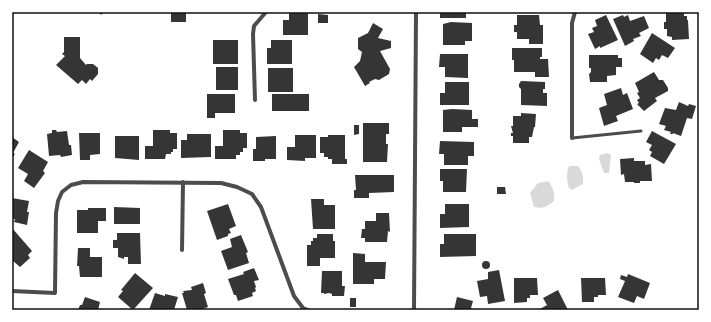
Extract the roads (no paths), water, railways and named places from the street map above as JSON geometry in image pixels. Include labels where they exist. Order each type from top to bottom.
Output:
[{"type":"street","points":[[255,100],[254,26],[266,12]]},
{"type":"street","points":[[414,310],[416,12]]},
{"type":"street","points":[[572,138],[572,23],[575,12]]},
{"type":"street","points":[[12,291],[55,293],[56,213],[62,192],[71,185],[83,182],[220,183],[237,187],[252,194],[261,207],[294,296],[303,308],[308,310]]},
{"type":"street","points":[[182,250],[183,182]]},
{"type":"lane","points":[[572,138],[641,131]]}]
